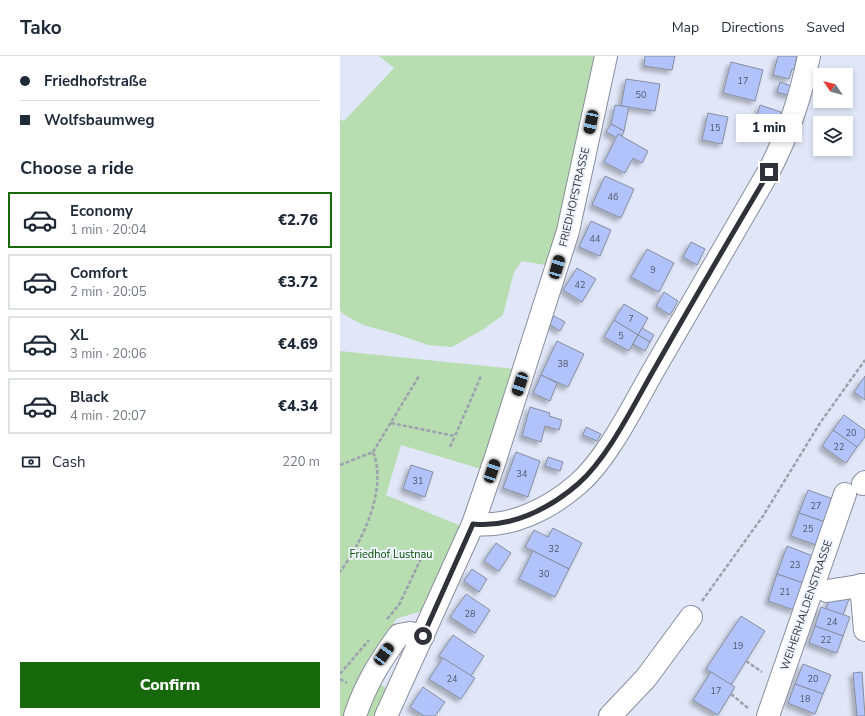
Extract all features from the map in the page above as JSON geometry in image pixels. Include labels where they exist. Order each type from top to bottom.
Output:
[{"type":"street","name":"FRIEDHOFSTRASSE","points":[[386,716],[473,524],[496,457],[568,231],[606,56]]},
{"type":"street","points":[[473,524],[490,526],[534,512],[562,496],[578,483],[593,467],[626,417],[769,172],[784,142],[797,110],[809,56]]},
{"type":"street","name":"WEIHERHALDENSTRASSE","points":[[766,714],[858,487]]},
{"type":"street","points":[[826,591],[863,585],[865,630]]},
{"type":"street","points":[[610,716],[646,678],[691,617]]},
{"type":"street","points":[[355,716],[362,694],[370,678],[399,634],[410,633],[423,636]]},
{"type":"path","points":[[691,617],[763,516],[820,423],[865,360]]},
{"type":"path","points":[[340,465],[373,452],[419,376]]},
{"type":"path","points":[[450,447],[481,376]]},
{"type":"path","points":[[391,423],[455,436]]},
{"type":"path","points":[[340,572],[356,546],[376,501],[377,462],[373,452]]},
{"type":"path","points":[[384,622],[398,605],[425,550]]},
{"type":"path","points":[[340,674],[374,634]]},
{"type":"path","points":[[746,661],[761,671]]},
{"type":"path","points":[[731,694],[766,714]]},
{"type":"green space","points":[[379,56],[606,56],[557,267],[522,261],[514,272],[503,315],[484,329],[452,347],[428,345],[363,325],[343,314],[340,310],[340,119],[344,121],[394,68]]},
{"type":"green space","name":"Friedhof Lustnau","points":[[340,351],[516,369],[481,469],[401,445],[386,495],[461,526],[421,611],[396,619],[364,674],[389,690],[377,716],[340,716]]},
{"type":"building","points":[[645,56],[675,56],[672,70],[644,66]]},
{"type":"building","points":[[778,56],[797,56],[794,70],[792,69],[789,79],[773,75]]},
{"type":"building","points":[[731,62],[763,70],[755,101],[723,93]]},
{"type":"building","points":[[626,79],[660,84],[655,111],[621,106]]},
{"type":"building","points":[[780,82],[794,87],[791,96],[777,92]]},
{"type":"building","points":[[615,105],[629,107],[624,131],[611,124]]},
{"type":"building","points":[[760,105],[781,112],[774,133],[759,128],[762,118],[757,116]]},
{"type":"building","points":[[708,113],[728,117],[722,144],[702,140]]},
{"type":"building","points":[[611,124],[624,131],[622,136],[618,134],[617,138],[606,132]]},
{"type":"building","points":[[618,134],[648,151],[642,163],[633,158],[625,173],[604,162]]},
{"type":"building","points":[[605,176],[634,189],[621,218],[592,205]]},
{"type":"building","points":[[591,221],[611,230],[600,256],[579,247]]},
{"type":"building","points":[[691,242],[705,249],[697,265],[683,257]]},
{"type":"building","points":[[647,249],[674,263],[659,292],[631,277]]},
{"type":"building","points":[[577,268],[596,279],[582,302],[563,290]]},
{"type":"building","points":[[664,292],[678,301],[670,315],[656,306]]},
{"type":"building","points":[[624,304],[648,318],[638,335],[614,320]]},
{"type":"building","points":[[554,316],[565,322],[560,331],[549,324]]},
{"type":"building","points":[[614,320],[638,335],[629,351],[604,337]]},
{"type":"building","points":[[642,328],[654,335],[650,342],[638,335]]},
{"type":"building","points":[[638,335],[650,342],[645,351],[633,344]]},
{"type":"building","points":[[557,341],[584,354],[568,387],[541,375]]},
{"type":"building","points":[[541,375],[557,383],[550,401],[533,393]]},
{"type":"building","points":[[865,376],[865,400],[854,392]]},
{"type":"building","points":[[530,407],[550,413],[549,416],[562,420],[559,430],[545,426],[541,442],[522,436]]},
{"type":"building","points":[[844,415],[865,430],[865,437],[857,447],[833,430]]},
{"type":"building","points":[[586,427],[601,434],[597,441],[583,435]]},
{"type":"building","points":[[833,430],[857,447],[846,463],[822,446]]},
{"type":"building","points":[[516,452],[540,461],[528,497],[503,488]]},
{"type":"building","points":[[548,457],[563,462],[560,471],[545,466]]},
{"type":"building","points":[[411,465],[433,472],[425,497],[403,489]]},
{"type":"building","points":[[808,490],[833,499],[825,522],[799,513]]},
{"type":"building","points":[[799,513],[825,522],[816,545],[791,536]]},
{"type":"building","points":[[553,528],[582,543],[569,569],[525,547],[534,530],[548,537]]},
{"type":"building","points":[[496,543],[511,553],[499,571],[484,561]]},
{"type":"building","points":[[787,546],[813,556],[803,583],[777,574]]},
{"type":"building","points":[[533,551],[569,569],[555,597],[519,579]]},
{"type":"building","points":[[472,569],[487,579],[479,592],[464,581]]},
{"type":"building","points":[[777,574],[803,583],[794,610],[768,601]]},
{"type":"building","points":[[832,593],[849,599],[843,615],[826,609]]},
{"type":"building","points":[[466,594],[490,610],[475,633],[450,617]]},
{"type":"building","points":[[821,607],[850,617],[843,636],[815,626]]},
{"type":"building","points":[[741,616],[765,631],[731,685],[706,669]]},
{"type":"building","points":[[815,626],[843,636],[837,653],[809,643]]},
{"type":"building","points":[[453,635],[484,656],[471,676],[439,656]]},
{"type":"building","points":[[443,658],[475,678],[461,699],[429,679]]},
{"type":"building","points":[[803,664],[831,675],[823,694],[795,684]]},
{"type":"building","points":[[711,672],[735,687],[718,715],[693,700]]},
{"type":"building","points":[[862,672],[865,716],[857,716],[853,673]]},
{"type":"building","points":[[795,684],[823,694],[815,714],[788,703]]},
{"type":"building","points":[[423,687],[445,702],[435,716],[424,716],[410,707]]},
{"type":"route","points":[[423,636],[473,524],[490,526],[508,522],[534,512],[562,496],[578,483],[593,467],[610,444],[769,172]]}]
